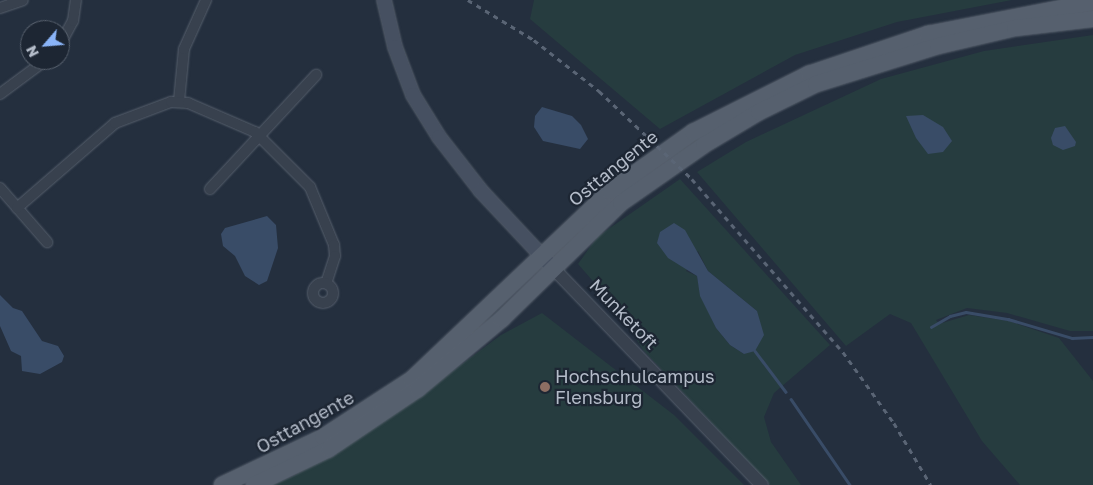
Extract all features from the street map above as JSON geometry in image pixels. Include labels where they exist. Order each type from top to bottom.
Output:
[{"type":"main road","name":"Munketoft","points":[[384,0],[395,47],[413,94],[423,112],[481,191],[554,269]]},
{"type":"main road","name":"Osttangente","points":[[222,485],[323,437],[412,379],[449,347],[610,191],[645,164],[693,132],[809,74],[928,34],[1093,2]]},
{"type":"main road","name":"Osttangente","points":[[254,485],[328,448],[418,390],[459,358],[621,203],[656,176],[759,112],[816,84],[938,46],[1015,28],[1093,19]]},
{"type":"street","points":[[0,8],[23,0]]},
{"type":"street","points":[[70,26],[73,21],[76,0]]},
{"type":"street","points":[[179,101],[184,49],[206,0]]},
{"type":"street","points":[[0,94],[32,70]]},
{"type":"street","points":[[210,189],[316,75]]},
{"type":"street","points":[[17,208],[115,123],[179,101],[248,128],[260,137],[316,194],[335,256],[326,284]]},
{"type":"street","points":[[0,188],[47,242]]},
{"type":"street","name":"Munketoft","points":[[554,269],[762,485]]},
{"type":"green space","points":[[534,0],[1012,0],[897,22],[795,55],[660,129],[530,19]]},
{"type":"green space","points":[[1093,35],[1093,331],[1070,331],[1007,313],[967,308],[936,320],[939,324],[969,315],[1009,321],[1059,338],[1093,381],[1093,485],[1020,485],[982,441],[911,323],[890,314],[846,346],[697,172],[746,142],[881,79],[984,51]]},
{"type":"green space","points":[[680,179],[830,345],[774,393],[764,417],[771,442],[801,485],[770,485],[643,350],[618,310],[578,264],[597,237]],"holes":[[[698,251],[708,271],[757,311],[744,354],[730,345],[716,328],[701,296],[697,276],[686,271]]]},
{"type":"green space","name":"Hochschulcampus Flensburg","points":[[542,313],[674,415],[744,485],[272,485],[295,475],[397,412],[501,335]]},
{"type":"water","points":[[542,107],[572,116],[581,125],[588,139],[580,149],[543,141],[534,127],[535,116]]},
{"type":"water","points":[[923,115],[943,127],[952,141],[943,152],[928,154],[916,138],[906,116]]},
{"type":"water","points":[[1065,126],[1076,142],[1075,146],[1063,150],[1053,145],[1051,138],[1055,128]]},
{"type":"water","points":[[267,216],[276,225],[278,248],[267,281],[259,285],[245,276],[235,256],[223,246],[221,234],[225,228]]},
{"type":"water","points":[[674,223],[685,230],[708,271],[757,311],[764,335],[755,351],[744,354],[730,345],[716,328],[700,296],[697,276],[668,258],[657,243],[660,232]]},
{"type":"water","points":[[0,295],[13,308],[22,311],[42,341],[58,346],[64,356],[62,362],[40,374],[22,371],[21,356],[11,351],[0,326]]},
{"type":"waterway","points":[[931,327],[950,316],[966,312],[1008,319],[1072,338],[1093,337]]},
{"type":"waterway","points":[[755,351],[786,392]]},
{"type":"waterway","points":[[791,399],[850,485]]},
{"type":"railway","points":[[468,0],[534,40],[599,91],[692,179],[843,352],[894,423],[931,485]]},
{"type":"place","name":"Hochschulcampus Flensburg","points":[[545,387]]}]
